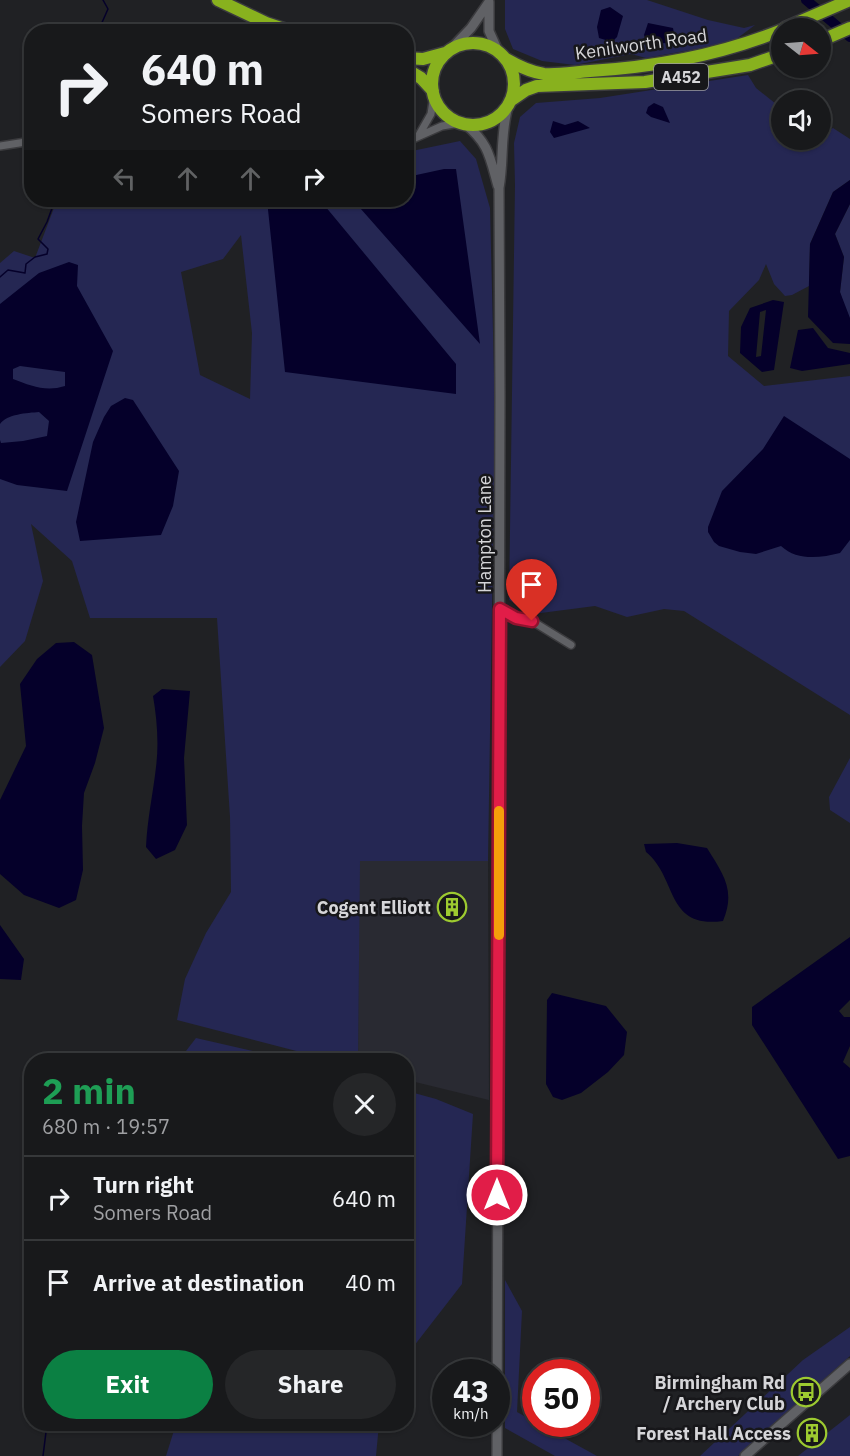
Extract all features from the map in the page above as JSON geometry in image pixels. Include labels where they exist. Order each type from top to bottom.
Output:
[{"type":"highway","points":[[218,0],[269,24]]},
{"type":"highway","name":"Kenilworth Road","points":[[810,18],[850,0]]},
{"type":"highway","points":[[831,36],[850,28]]},
{"type":"highway","name":"Kenilworth Road","points":[[502,55],[522,68],[544,74],[604,70],[658,64],[711,54],[771,33]]},
{"type":"highway","points":[[414,58],[423,59],[463,44],[484,44],[502,55],[514,77],[514,89],[509,104],[493,120],[479,125],[463,124],[440,110],[433,93],[421,78],[414,74]]},
{"type":"highway","points":[[433,93],[434,70],[449,51]]},
{"type":"highway","name":"Kenilworth Road","points":[[509,104],[526,90],[537,86],[645,82],[750,65],[771,58]]},
{"type":"main road","points":[[449,51],[465,34],[489,1]]},
{"type":"main road","points":[[489,1],[489,31],[502,55]]},
{"type":"main road","name":"Hampton Lane","points":[[497,1456],[499,188],[502,173],[502,129],[509,104]]},
{"type":"main road","name":"Hampton Lane","points":[[463,124],[480,137],[486,146],[499,188]]},
{"type":"main road","points":[[745,1456],[850,1364]]},
{"type":"street","points":[[419,135],[429,120],[433,93]]},
{"type":"street","points":[[414,138],[442,126],[463,124]]},
{"type":"street","points":[[0,146],[24,142]]},
{"type":"street","points":[[500,609],[516,618],[532,621],[570,645]]},
{"type":"shaded area","points":[[505,0],[647,0],[708,20],[744,28],[755,25],[735,40],[691,50],[646,58],[631,54],[575,65],[542,61],[513,49],[505,29]]},
{"type":"shaded area","points":[[610,7],[623,16],[617,37],[612,42],[599,38],[597,27],[601,10]]},
{"type":"shaded area","points":[[648,23],[673,28],[675,38],[668,43],[648,44],[644,35]]},
{"type":"shaded area","points":[[748,75],[756,88],[771,100],[771,150],[831,150],[831,129],[833,128],[850,139],[850,180],[833,192],[810,244],[809,286],[785,296],[774,284],[766,264],[759,280],[729,311],[728,356],[764,386],[850,376],[850,715],[684,611],[664,609],[627,617],[595,606],[533,614],[509,600],[514,143],[520,117],[536,103],[600,98]]},
{"type":"shaded area","points":[[654,103],[663,107],[670,123],[646,113],[648,107]]},
{"type":"shaded area","points":[[553,121],[565,125],[578,121],[590,128],[554,138],[550,132]]},
{"type":"shaded area","points":[[460,141],[476,159],[490,208],[495,415],[488,861],[360,861],[358,1053],[304,1053],[177,1020],[185,979],[206,933],[231,892],[230,817],[217,618],[90,618],[72,561],[31,524],[43,581],[25,641],[0,667],[0,263],[14,251],[35,258],[54,207],[414,207],[414,151]],"holes":[[[241,235],[252,333],[250,399],[200,375],[181,272],[223,259]]]},
{"type":"shaded area","points":[[444,169],[456,169],[480,344],[359,207],[414,207],[414,175]]},
{"type":"shaded area","points":[[850,180],[850,204],[835,234],[844,257],[840,292],[850,318],[850,344],[833,343],[808,317],[810,244],[833,192]]},
{"type":"shaded area","points":[[850,204],[850,318],[848,319],[840,292],[844,257],[835,234]]},
{"type":"shaded area","points":[[268,207],[326,207],[456,364],[456,394],[285,372]]},
{"type":"shaded area","points":[[69,262],[78,265],[77,286],[113,351],[67,491],[17,485],[0,479],[0,440],[1,443],[47,436],[49,421],[39,412],[12,416],[0,424],[0,304],[39,273]],"holes":[[[20,366],[65,372],[65,386],[58,388],[39,387],[13,379],[13,369]]]},
{"type":"shaded area","points":[[773,300],[784,302],[774,370],[762,372],[740,353],[741,327],[750,308]],"holes":[[[766,310],[761,356],[756,357],[760,312]]]},
{"type":"shaded area","points":[[813,328],[828,348],[850,353],[850,364],[802,371],[790,368],[798,330]]},
{"type":"shaded area","points":[[125,398],[133,400],[179,471],[173,506],[161,535],[80,541],[76,522],[93,442],[111,406]]},
{"type":"shaded area","points":[[784,416],[850,459],[850,540],[840,553],[809,557],[794,554],[781,546],[756,554],[740,552],[719,546],[708,532],[722,491],[763,449]]},
{"type":"shaded area","points":[[74,642],[92,655],[104,728],[84,793],[83,870],[76,900],[59,908],[24,895],[0,874],[0,800],[26,746],[20,684],[37,659],[56,643]]},
{"type":"shaded area","points":[[162,689],[190,691],[184,758],[187,825],[175,850],[156,859],[146,847],[157,749],[153,696]]},
{"type":"shaded area","points":[[850,758],[850,823],[830,810],[829,797]]},
{"type":"shaded area","points":[[677,843],[707,848],[723,874],[728,900],[723,921],[704,921],[691,917],[682,910],[656,863],[646,852],[644,844]]},
{"type":"shaded area","points":[[359,861],[488,861],[489,1100],[414,1082],[414,1053],[358,1053]]},
{"type":"shaded area","points":[[0,925],[24,959],[21,980],[0,979]]},
{"type":"shaded area","points":[[850,937],[850,1000],[839,1011],[844,1017],[850,1017],[850,1046],[843,1062],[850,1068],[850,1156],[838,1159],[752,1025],[752,1007]]},
{"type":"shaded area","points":[[552,993],[606,1006],[627,1032],[624,1055],[608,1072],[581,1093],[562,1100],[553,1097],[546,1084],[547,1000]]},
{"type":"shaded area","points":[[196,1038],[261,1053],[184,1053]]},
{"type":"shaded area","points":[[414,1093],[473,1114],[462,1284],[414,1346]]},
{"type":"shaded area","points":[[505,1280],[522,1311],[517,1412],[522,1415],[522,1437],[562,1437],[597,1456],[555,1456],[510,1431],[510,1359],[505,1359]]},
{"type":"shaded area","points":[[850,1327],[850,1356],[738,1456],[700,1456],[803,1360]]},
{"type":"shaded area","points":[[850,1415],[850,1456],[798,1456]]},
{"type":"shaded area","points":[[174,1431],[378,1431],[376,1456],[166,1456]]},
{"type":"waterway","points":[[101,24],[108,9],[103,0]]},
{"type":"waterway","points":[[806,0],[850,37]]},
{"type":"waterway","points":[[0,277],[8,270],[25,273],[26,264],[35,257],[47,254],[48,249],[38,239],[52,207]]},
{"type":"waterway","points":[[43,1456],[46,1431]]},
{"type":"slow traffic","points":[[499,811],[499,935]]},
{"type":"place","name":"Cogent Elliott","points":[[452,907]]},
{"type":"place","name":"Birmingham Rd / Archery Club","points":[[806,1392]]},
{"type":"place","name":"Forest Hall Access","points":[[812,1433]]},
{"type":"route","points":[[497,1195],[500,609],[516,618],[532,621]]}]
